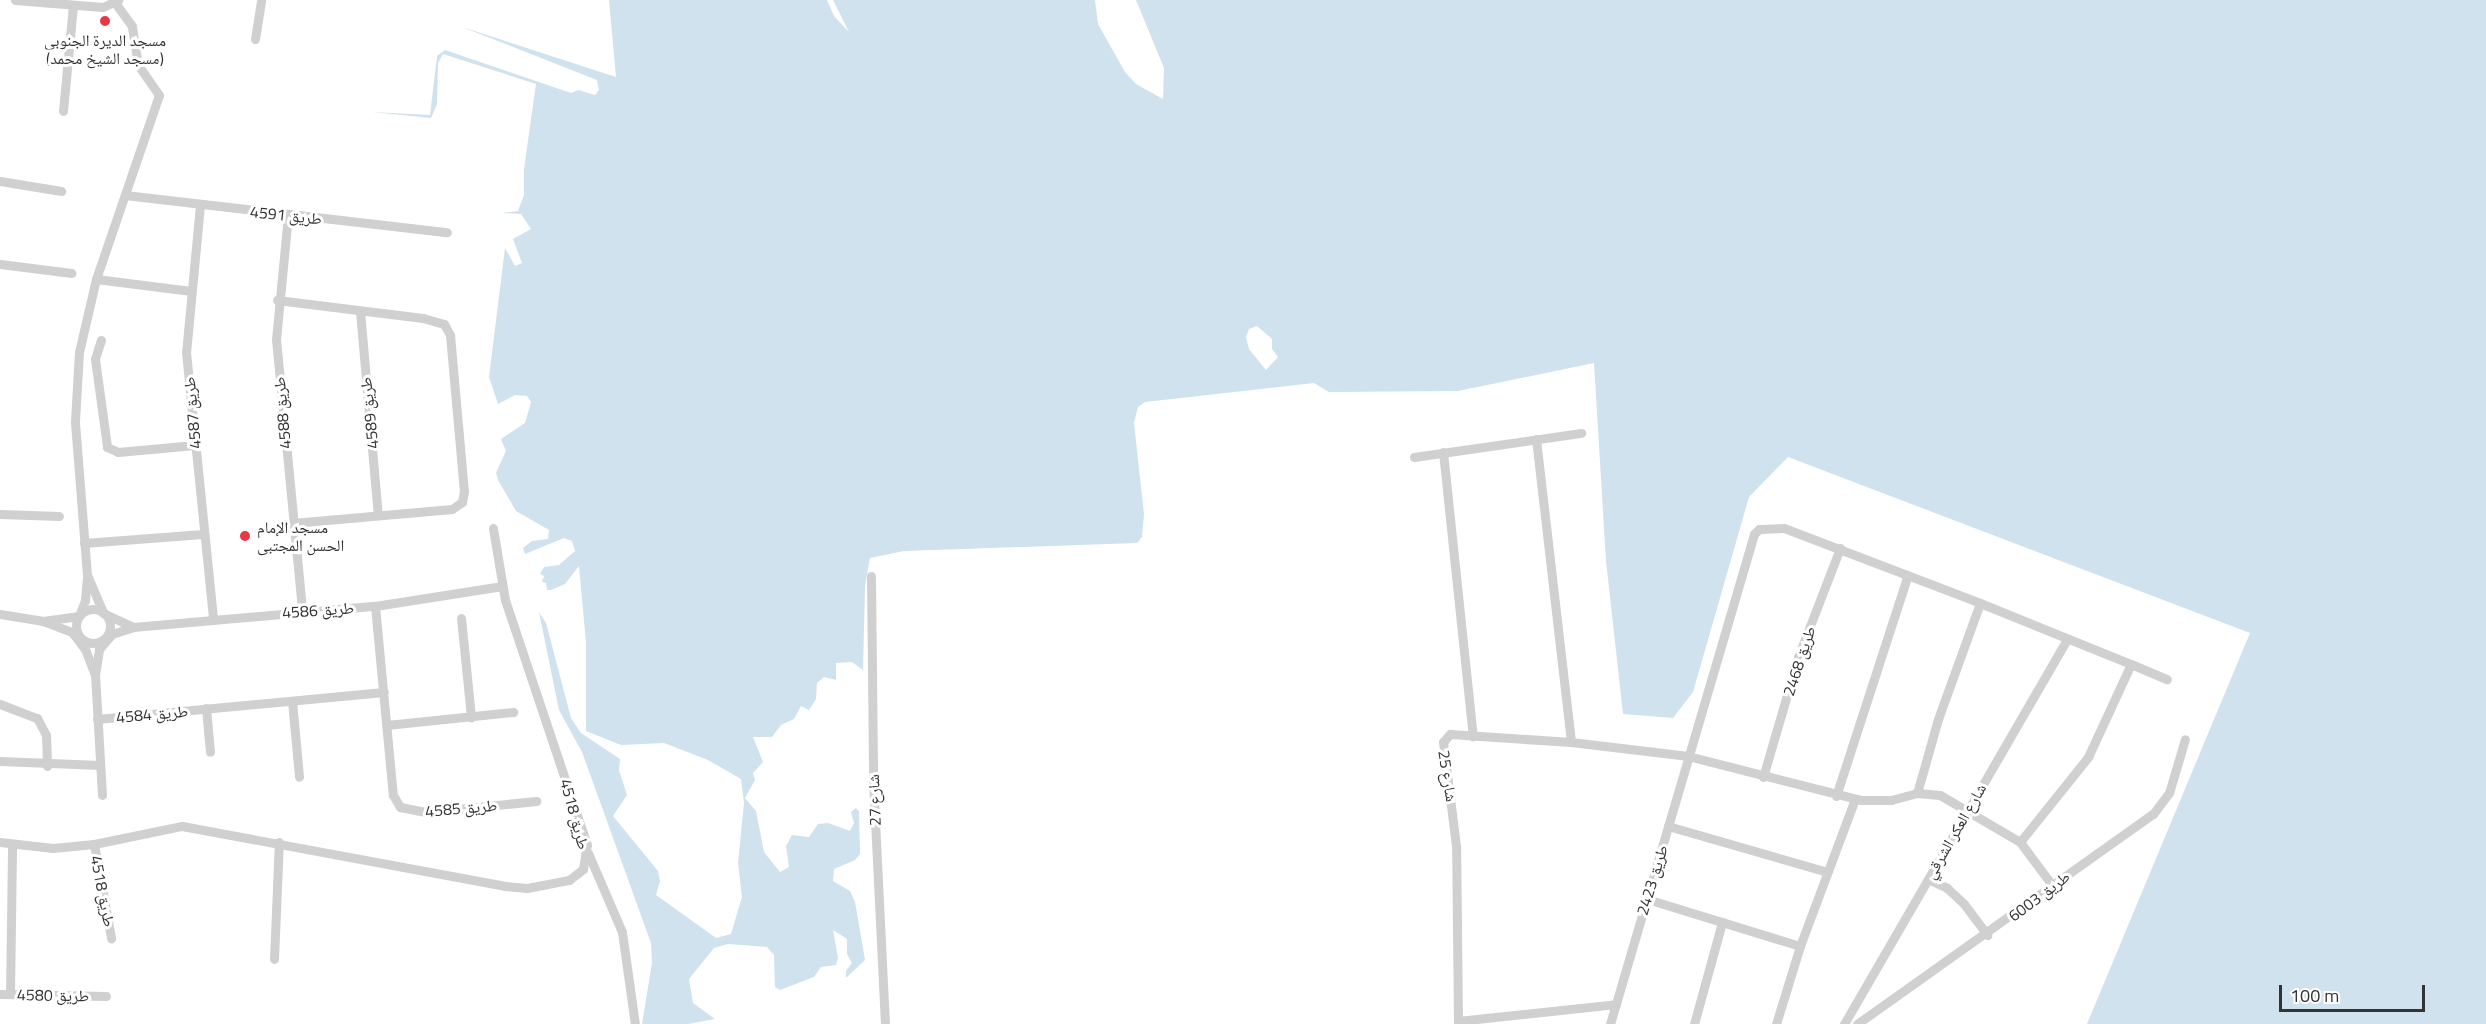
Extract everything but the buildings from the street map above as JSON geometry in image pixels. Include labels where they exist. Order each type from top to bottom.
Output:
[{"type":"street","points":[[15,0],[103,7],[117,2],[132,26],[138,65],[159,95],[96,279],[80,352],[76,393],[75,447],[87,575],[75,626],[78,636]]},
{"type":"street","points":[[255,39],[261,0]]},
{"type":"street","points":[[63,111],[73,5]]},
{"type":"street","points":[[0,181],[61,191]]},
{"type":"street","name":"طريق 4591","points":[[125,195],[447,232]]},
{"type":"street","name":"طريق 4587","points":[[200,205],[186,352],[213,620]]},
{"type":"street","name":"طريق 4588","points":[[288,215],[276,339],[302,610]]},
{"type":"street","points":[[0,264],[71,273]]},
{"type":"street","points":[[96,279],[191,291]]},
{"type":"street","points":[[278,300],[423,318],[438,321],[447,329],[464,491],[462,502],[452,509],[292,524]]},
{"type":"street","name":"طريق 4589","points":[[360,311],[378,515]]},
{"type":"street","points":[[101,340],[95,359],[107,447],[118,452],[195,445]]},
{"type":"street","points":[[1414,456],[1581,433]]},
{"type":"street","points":[[1536,439],[1571,742]]},
{"type":"street","points":[[1443,452],[1473,736]]},
{"type":"street","points":[[0,514],[59,516]]},
{"type":"street","name":"طريق 2423","points":[[1610,1024],[1754,534],[1774,526],[1840,548]]},
{"type":"street","name":"طريق 4518","points":[[0,842],[12,845],[94,844],[182,826],[527,888],[568,880],[583,869],[588,853],[502,586],[493,528]]},
{"type":"street","points":[[84,543],[203,534]]},
{"type":"street","points":[[1840,548],[2167,679]]},
{"type":"street","name":"طريق 2468","points":[[1763,777],[1798,657],[1840,548]]},
{"type":"street","points":[[0,614],[43,621],[92,644],[106,637],[110,627],[87,575]]},
{"type":"street","points":[[1836,796],[1908,575]]},
{"type":"street","name":"شارع 27","points":[[871,576],[873,786],[885,1024]]},
{"type":"street","name":"طريق 4586","points":[[106,637],[133,627],[302,610],[375,606],[502,586]]},
{"type":"street","points":[[1980,603],[1941,710],[1917,793],[1949,798],[2020,842],[2052,885]]},
{"type":"street","name":"طريق 4585","points":[[375,606],[393,795],[406,811],[536,801]]},
{"type":"street","points":[[43,621],[79,616],[88,610],[103,613],[133,627]]},
{"type":"street","points":[[461,618],[471,717]]},
{"type":"street","name":"طريق 4584","points":[[78,636],[95,675]]},
{"type":"street","name":"طريق 4584","points":[[102,795],[95,675],[99,649],[106,637]]},
{"type":"street","name":"شارع العكر الشرقي","points":[[1844,1024],[2067,639]]},
{"type":"street","points":[[2020,842],[2088,757],[2131,664]]},
{"type":"street","name":"طريق 4584","points":[[97,719],[384,692]]},
{"type":"street","points":[[292,701],[299,777]]},
{"type":"street","points":[[0,704],[37,718],[46,735],[47,766]]},
{"type":"street","name":"طريق 4584","points":[[206,708],[210,752]]},
{"type":"street","points":[[387,725],[513,712]]},
{"type":"street","name":"شارع 25","points":[[1458,1023],[1456,846],[1443,742],[1450,734],[1571,742],[1688,756],[1836,796],[1855,799],[1882,801],[1917,793]]},
{"type":"street","name":"طريق 6003","points":[[1857,1024],[1940,964],[1987,935],[2161,806],[2169,793],[2185,739]]},
{"type":"street","points":[[0,761],[47,766],[100,765]]},
{"type":"street","points":[[1776,1024],[1800,946],[1855,799]]},
{"type":"street","points":[[1668,826],[1827,872]]},
{"type":"street","points":[[274,959],[279,842]]},
{"type":"street","name":"طريق 4518","points":[[94,844],[111,938]]},
{"type":"street","points":[[5,994],[12,845]]},
{"type":"street","points":[[588,853],[622,932],[635,1024]]},
{"type":"street","points":[[1928,879],[1958,899],[1987,935]]},
{"type":"street","points":[[1647,898],[1800,946]]},
{"type":"street","points":[[1694,1024],[1722,922]]},
{"type":"street","name":"طريق 4580","points":[[5,994],[106,996]]},
{"type":"street","points":[[1458,1023],[1616,1004]]},
{"type":"water","points":[[609,0],[827,0],[834,16],[849,32],[833,0],[1095,0],[1098,24],[1125,72],[1136,84],[1163,99],[1164,68],[1136,0],[2486,0],[2486,1024],[2087,1024],[2250,633],[1788,457],[1749,497],[1693,692],[1673,718],[1623,714],[1606,561],[1594,363],[1458,391],[1329,392],[1314,383],[1145,402],[1138,407],[1134,423],[1144,514],[1142,537],[1137,543],[904,551],[870,558],[865,586],[863,670],[852,662],[836,663],[836,680],[824,677],[817,683],[816,699],[809,710],[801,706],[794,719],[781,725],[772,737],[753,737],[763,762],[753,773],[755,780],[745,798],[756,811],[764,852],[780,872],[789,867],[786,846],[792,835],[809,837],[818,824],[828,823],[850,831],[854,823],[851,812],[856,808],[859,811],[860,854],[855,860],[834,869],[833,881],[850,891],[855,902],[865,960],[846,978],[846,971],[852,963],[847,954],[847,939],[833,930],[838,958],[836,965],[821,967],[814,977],[780,990],[775,987],[774,955],[767,947],[728,944],[714,948],[689,979],[693,1003],[715,1019],[688,1024],[642,1024],[652,963],[651,943],[582,752],[559,710],[539,612],[546,623],[571,718],[581,733],[620,759],[619,770],[627,795],[613,816],[658,871],[660,881],[656,895],[716,938],[731,934],[742,897],[738,863],[744,803],[741,779],[708,760],[664,743],[621,745],[586,731],[586,643],[579,566],[565,584],[551,590],[547,590],[546,583],[542,582],[544,576],[540,574],[544,567],[559,565],[575,551],[572,541],[564,538],[525,554],[523,548],[532,541],[548,539],[549,530],[516,511],[498,480],[496,473],[506,451],[501,439],[525,423],[531,402],[527,396],[515,395],[498,404],[489,377],[505,248],[515,266],[522,263],[513,239],[531,229],[521,214],[502,213],[518,211],[524,195],[524,169],[536,84],[443,54],[438,63],[437,104],[431,118],[372,112],[430,115],[437,56],[445,50],[571,93],[578,90],[595,95],[599,90],[597,80],[462,27],[616,77]],"holes":[[[1257,326],[1272,339],[1272,349],[1278,357],[1266,370],[1249,349],[1246,337],[1249,329]]]},
{"type":"place","name":"مسجد الديرة الجنوبي (مسجد الشيخ محمد)","points":[[105,21]]},
{"type":"place","name":"مسجد الإمام الحسن المجتبى","points":[[245,536]]}]
